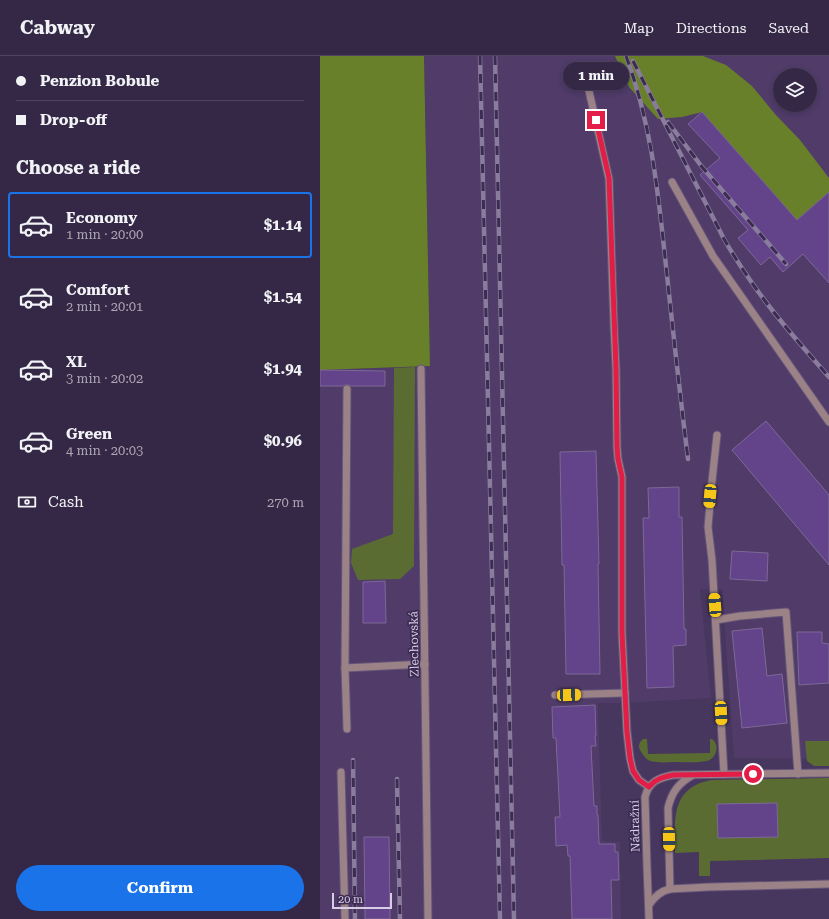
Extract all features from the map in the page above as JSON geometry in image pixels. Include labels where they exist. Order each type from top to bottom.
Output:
[{"type":"street","points":[[589,90],[609,178],[616,368],[617,447],[622,477],[622,633],[627,732],[632,766],[639,780],[649,787]]},
{"type":"street","points":[[672,182],[713,256],[829,422]]},
{"type":"street","name":"Zlechovská","points":[[421,369],[428,919]]},
{"type":"street","points":[[347,389],[345,668],[347,729]]},
{"type":"street","points":[[717,435],[708,527],[716,620],[724,774]]},
{"type":"street","points":[[716,620],[740,616],[786,612],[798,774]]},
{"type":"street","points":[[345,668],[425,664]]},
{"type":"street","points":[[555,695],[625,693]]},
{"type":"street","points":[[341,772],[345,919]]},
{"type":"street","name":"Nádražní","points":[[650,919],[645,797],[649,787],[658,779],[666,776],[724,774],[829,774]]},
{"type":"street","points":[[670,888],[668,808],[670,799],[674,792],[685,780],[694,775]]},
{"type":"street","points":[[649,905],[656,897],[670,888],[829,884]]},
{"type":"shaded area","points":[[424,56],[829,56],[829,759],[734,758],[722,589],[700,589],[711,698],[626,703],[598,703],[602,841],[620,842],[621,919],[320,919],[320,370],[430,366]]},
{"type":"green space","points":[[320,56],[424,56],[430,366],[320,370]]},
{"type":"green space","points":[[615,56],[703,56],[726,65],[752,86],[773,112],[800,140],[829,178],[829,192],[784,231],[784,205],[702,112],[682,117],[658,119],[629,87]]},
{"type":"green space","points":[[415,367],[414,566],[400,579],[358,580],[351,563],[352,549],[393,534],[394,368]]},
{"type":"green space","points":[[643,739],[647,739],[648,754],[710,753],[710,739],[712,739],[717,748],[713,757],[707,761],[653,762],[647,759],[640,750],[639,744]]},
{"type":"green space","points":[[805,741],[829,741],[829,766],[814,766],[807,761]]},
{"type":"green space","points":[[829,778],[829,858],[710,861],[710,876],[699,876],[699,852],[675,853],[675,829],[678,807],[688,790],[698,784],[711,780]]},
{"type":"building","points":[[702,112],[797,220],[829,192],[829,283],[803,254],[783,272],[770,257],[761,265],[738,238],[748,230],[700,175],[720,158],[688,124]]},
{"type":"building","points":[[320,370],[385,371],[385,386],[351,386],[347,384],[343,386],[320,386]]},
{"type":"building","points":[[766,421],[829,495],[829,565],[732,450]]},
{"type":"building","points":[[596,451],[600,674],[566,674],[560,452]]},
{"type":"building","points":[[679,487],[679,517],[682,517],[684,629],[686,629],[686,645],[673,646],[674,687],[647,688],[643,518],[649,518],[648,488]]},
{"type":"building","points":[[732,551],[768,553],[767,581],[730,579]]},
{"type":"building","points":[[385,581],[386,623],[363,623],[363,582]]},
{"type":"building","points":[[762,628],[767,676],[782,674],[787,723],[742,728],[732,631]]},
{"type":"building","points":[[797,632],[822,632],[822,643],[829,644],[829,683],[799,685]]},
{"type":"building","points":[[595,705],[596,746],[591,746],[594,806],[597,806],[599,844],[615,844],[615,852],[618,852],[619,880],[611,880],[612,919],[572,919],[570,856],[568,856],[567,845],[556,846],[555,817],[560,817],[556,738],[553,738],[552,707]]},
{"type":"building","points":[[777,803],[778,837],[718,838],[717,804]]},
{"type":"building","points":[[364,837],[389,837],[390,919],[365,919]]},
{"type":"railway","points":[[480,56],[500,919]]},
{"type":"railway","points":[[495,56],[514,919]]},
{"type":"railway","points":[[626,56],[642,108],[653,160],[688,459]]},
{"type":"railway","points":[[633,61],[733,255],[768,305],[829,377]]},
{"type":"railway","points":[[668,122],[702,167],[786,264]]},
{"type":"railway","points":[[353,760],[355,919]]},
{"type":"railway","points":[[397,779],[400,919]]},
{"type":"route","points":[[596,120],[609,178],[616,368],[617,447],[622,477],[623,648],[627,732],[633,771],[639,780],[649,787],[658,779],[673,775],[753,774]]}]
